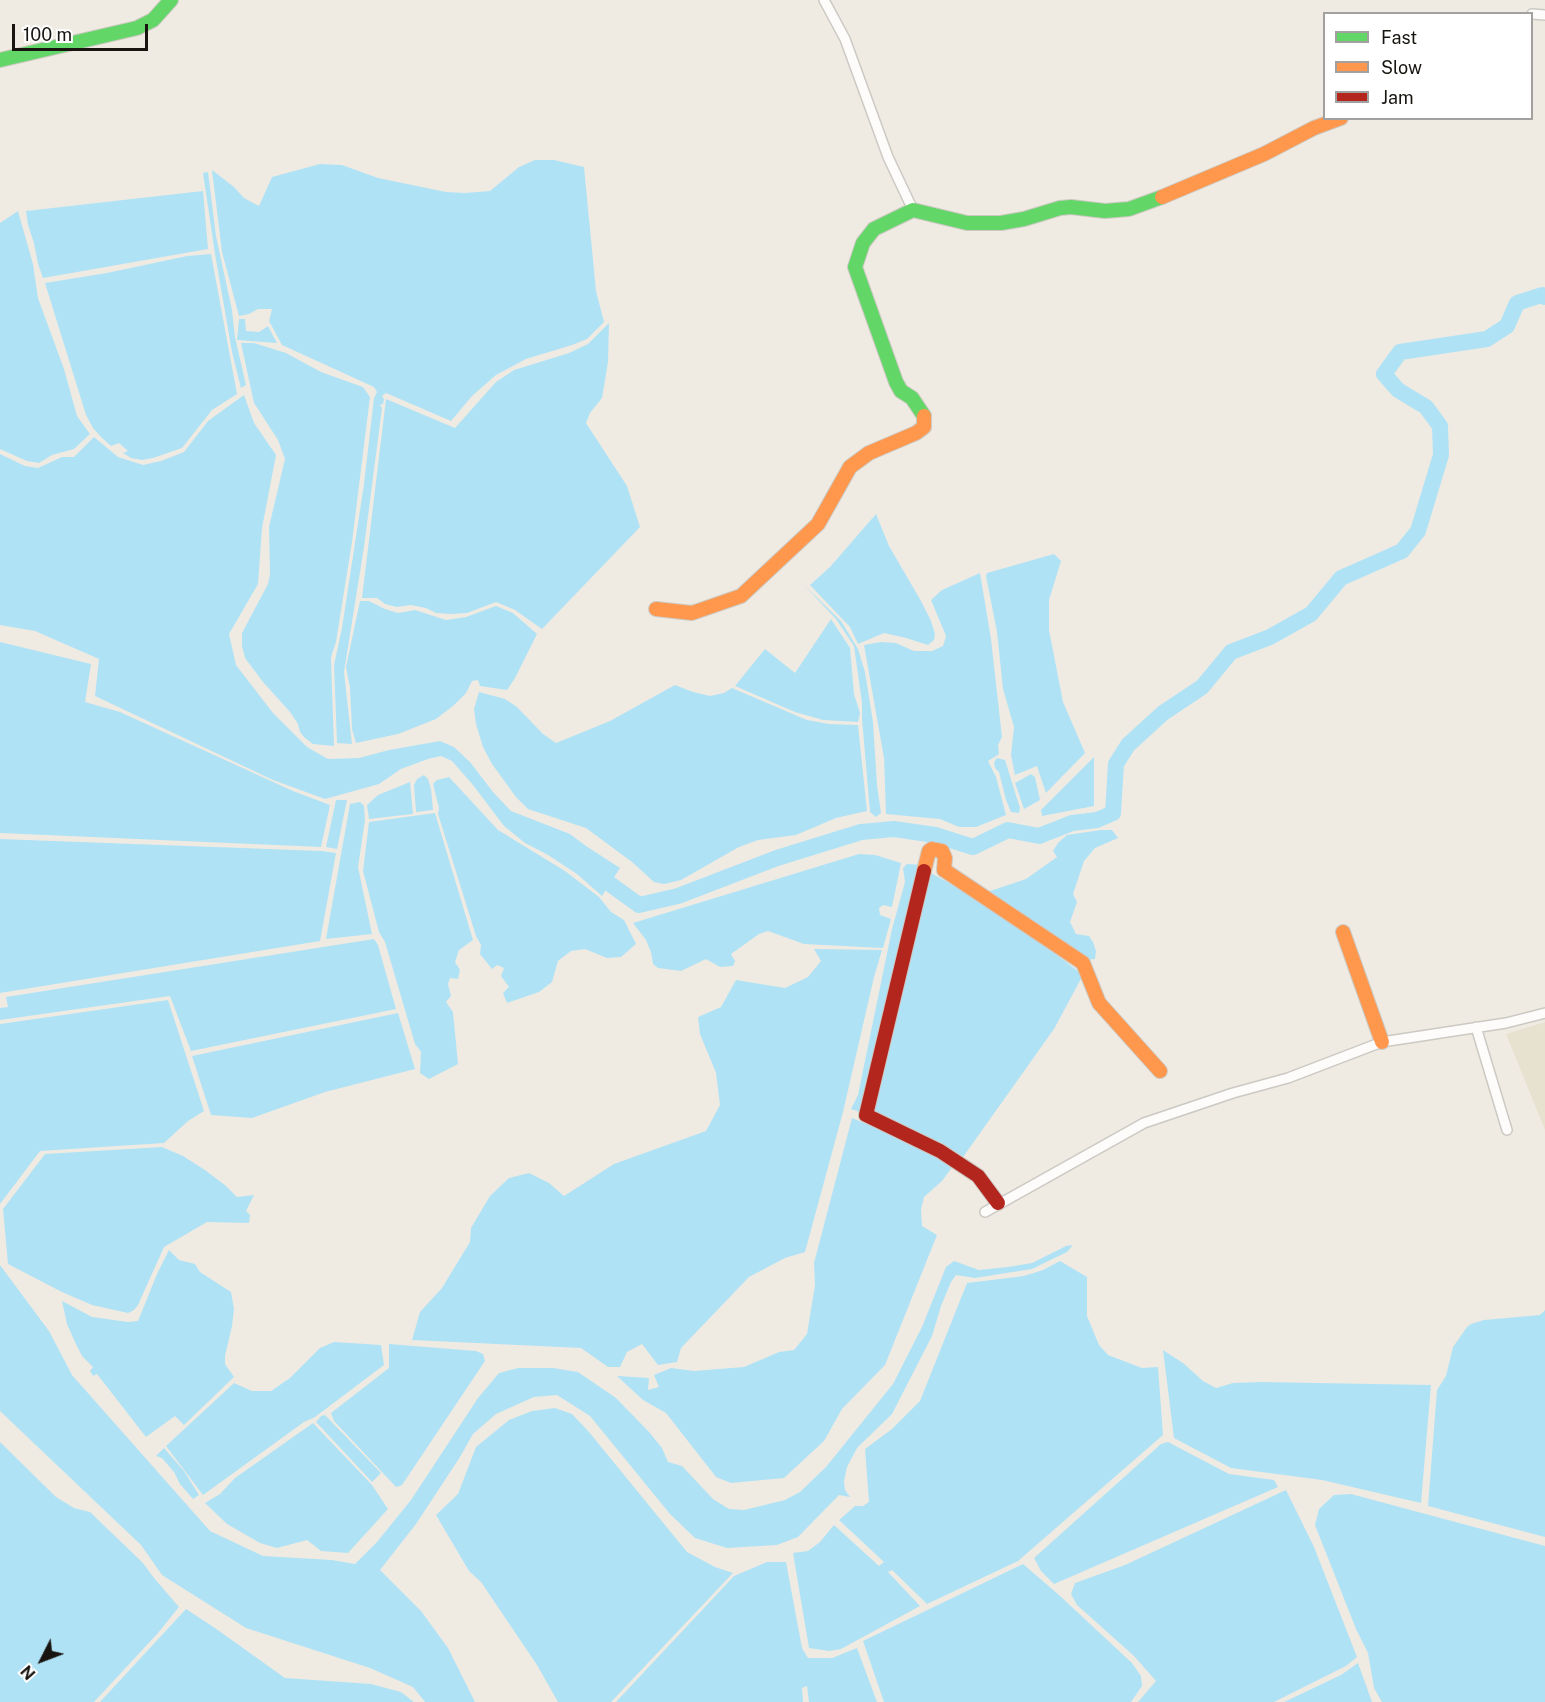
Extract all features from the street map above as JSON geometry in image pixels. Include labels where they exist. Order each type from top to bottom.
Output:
[{"type":"street","points":[[0,60],[137,28],[153,20],[171,0]]},
{"type":"street","points":[[824,0],[845,39],[888,157],[913,210]]},
{"type":"street","points":[[656,609],[692,613],[741,596],[818,524],[850,467],[869,453],[916,433],[924,427],[924,414],[912,398],[901,391],[896,382],[855,267],[859,250],[869,233],[913,210],[967,223],[1001,223],[1060,208],[1105,211],[1129,209],[1200,182],[1336,120]]},
{"type":"street","points":[[998,1203],[978,1176],[940,1151],[866,1115],[929,851],[932,849],[942,851],[945,858],[944,870],[1083,963],[1100,1003],[1160,1071]]},
{"type":"street","points":[[1343,932],[1382,1042]]},
{"type":"street","points":[[985,1212],[1144,1123],[1233,1093],[1288,1078],[1382,1042],[1506,1023],[1545,1012]]},
{"type":"street","points":[[1476,1026],[1507,1130]]},
{"type":"shaded area","points":[[1545,1022],[1545,1130],[1506,1034]]},
{"type":"water","points":[[535,160],[554,160],[584,167],[596,291],[604,322],[587,339],[526,359],[496,375],[472,396],[451,421],[386,393],[382,396],[384,399],[383,404],[380,405],[382,408],[364,547],[344,672],[352,744],[337,743],[334,665],[342,628],[364,484],[374,398],[377,392],[374,387],[282,345],[269,321],[272,309],[258,309],[239,316],[222,252],[212,170],[244,198],[259,206],[272,177],[320,164],[342,165],[378,178],[446,192],[465,193],[490,191],[519,167]]},
{"type":"water","points":[[208,172],[216,236],[246,385],[241,388],[232,352],[215,254],[203,173]]},
{"type":"water","points":[[203,191],[208,249],[43,278],[26,211]]},
{"type":"water","points":[[18,211],[33,264],[38,298],[64,369],[77,416],[90,434],[74,449],[52,455],[39,463],[27,461],[0,449],[0,223]]},
{"type":"water","points":[[211,254],[237,394],[212,410],[182,448],[153,458],[142,460],[131,458],[123,453],[128,451],[119,443],[111,446],[102,438],[86,415],[45,283],[187,256]]},
{"type":"water","points":[[239,319],[245,319],[246,331],[259,332],[268,326],[277,343],[237,340]]},
{"type":"water","points":[[609,323],[608,362],[602,398],[590,413],[586,423],[627,486],[640,527],[542,629],[515,610],[496,602],[467,613],[451,614],[436,613],[411,605],[397,607],[385,604],[377,598],[362,598],[386,399],[455,428],[496,382],[514,370],[569,353],[588,344]]},
{"type":"water","points":[[241,343],[254,343],[286,353],[321,372],[363,387],[370,397],[352,542],[336,642],[331,657],[334,746],[313,744],[305,738],[290,712],[245,658],[242,646],[242,633],[268,584],[270,574],[269,527],[285,459],[278,440],[254,403]]},
{"type":"water","points":[[244,395],[254,423],[276,455],[262,528],[258,584],[229,634],[236,665],[273,713],[307,747],[328,759],[359,758],[440,741],[454,747],[470,762],[511,811],[570,834],[620,868],[602,896],[577,874],[525,843],[504,826],[452,761],[441,756],[401,769],[379,784],[325,799],[273,780],[95,696],[99,659],[35,631],[0,625],[0,454],[25,466],[38,468],[62,457],[74,457],[94,437],[118,457],[143,465],[161,461],[184,452],[208,421]]},
{"type":"water","points":[[876,514],[889,546],[931,621],[935,634],[934,640],[928,645],[884,633],[858,644],[850,627],[810,585],[830,567]]},
{"type":"water","points":[[1054,554],[1061,561],[1049,600],[1049,630],[1063,702],[1085,753],[1046,793],[1037,766],[1015,775],[1011,755],[1014,727],[1003,689],[997,632],[986,576],[987,573]]},
{"type":"water","points":[[980,573],[991,639],[1002,737],[998,745],[999,754],[988,761],[996,777],[1006,815],[976,827],[959,827],[940,819],[886,814],[884,758],[864,645],[881,642],[896,643],[914,651],[932,651],[943,646],[946,636],[931,600],[942,590]]},
{"type":"water","points":[[804,585],[841,621],[858,649],[865,672],[873,722],[881,813],[876,817],[870,812],[862,703],[854,646],[836,619]]},
{"type":"water","points":[[360,601],[369,601],[398,613],[415,610],[446,620],[466,617],[496,606],[513,613],[537,634],[507,690],[480,686],[478,680],[472,681],[466,693],[436,719],[398,734],[356,743],[352,729],[350,688],[346,667]]},
{"type":"water","points":[[831,619],[850,648],[854,694],[860,713],[858,722],[823,720],[795,712],[735,686],[765,649],[795,673]]},
{"type":"water","points":[[0,642],[91,664],[85,702],[120,712],[293,791],[330,805],[321,847],[0,833]]},
{"type":"water","points":[[675,685],[710,696],[724,693],[732,688],[807,720],[829,724],[858,725],[867,811],[836,818],[796,835],[758,840],[739,847],[681,880],[664,884],[654,882],[632,862],[586,828],[528,809],[516,797],[492,764],[483,747],[476,724],[474,709],[479,692],[505,699],[556,743],[610,721]]},
{"type":"water","points":[[1094,757],[1094,806],[1042,816],[1041,810]]},
{"type":"water","points":[[997,758],[1005,760],[1020,808],[1019,813],[1011,812],[1006,800],[999,772],[995,768],[994,762]]},
{"type":"water","points":[[1031,774],[1035,777],[1040,800],[1024,809],[1015,783]]},
{"type":"water","points":[[424,775],[431,789],[433,810],[416,812],[414,785],[417,779]]},
{"type":"water","points":[[449,777],[498,830],[565,871],[599,897],[611,912],[624,920],[636,944],[621,957],[607,958],[585,949],[571,951],[558,961],[552,982],[539,992],[507,1003],[503,993],[509,987],[501,976],[504,968],[497,965],[492,969],[480,954],[481,945],[476,936],[438,814],[439,808],[433,784],[437,780]]},
{"type":"water","points":[[410,782],[413,814],[369,819],[367,805],[378,795]]},
{"type":"water","points":[[336,800],[347,800],[337,849],[326,847]]},
{"type":"water","points":[[360,802],[364,806],[365,820],[358,867],[372,934],[326,939],[350,804]]},
{"type":"water","points":[[435,813],[473,940],[459,950],[455,962],[460,970],[458,979],[450,978],[448,984],[451,996],[446,1002],[453,1012],[458,1064],[429,1079],[420,1073],[421,1052],[415,1044],[385,942],[379,932],[363,871],[369,822]]},
{"type":"water","points":[[1112,830],[1118,838],[1095,848],[1084,861],[1073,894],[1077,902],[1070,922],[1076,934],[1089,936],[1096,951],[1095,959],[1085,960],[984,893],[1026,879],[1057,857],[1053,851],[1067,835]]},
{"type":"water","points":[[0,839],[336,853],[320,941],[0,993]]},
{"type":"water","points":[[859,854],[875,855],[901,863],[892,907],[883,905],[879,908],[880,915],[891,919],[883,948],[804,944],[768,931],[759,934],[731,954],[735,961],[733,966],[720,967],[706,959],[681,971],[658,968],[653,964],[646,940],[633,923]]},
{"type":"water","points":[[907,864],[924,865],[863,1113],[851,1109],[858,1095],[892,929],[905,882],[903,868]]},
{"type":"water","points":[[929,872],[999,911],[1083,975],[1054,1029],[963,1157],[869,1115]]},
{"type":"water","points":[[374,939],[378,945],[396,1009],[191,1051],[170,996],[0,1020],[0,1008],[8,1007],[6,997]]},
{"type":"water","points":[[814,949],[882,950],[843,1112],[805,1252],[785,1258],[749,1277],[681,1348],[677,1362],[658,1365],[642,1344],[627,1352],[620,1367],[608,1367],[581,1348],[412,1340],[420,1312],[442,1288],[470,1242],[471,1228],[490,1196],[509,1178],[529,1173],[549,1183],[564,1196],[614,1164],[706,1131],[720,1105],[716,1073],[700,1034],[698,1017],[721,1007],[736,980],[785,988],[808,977],[821,961]]},
{"type":"water","points":[[168,1000],[204,1111],[188,1121],[164,1143],[40,1151],[0,1204],[0,1024]]},
{"type":"water","points":[[398,1013],[415,1069],[325,1092],[252,1118],[211,1115],[192,1056]]},
{"type":"water","points":[[852,1118],[890,1134],[953,1166],[942,1181],[924,1197],[921,1209],[922,1226],[937,1235],[885,1365],[842,1409],[824,1441],[784,1478],[731,1483],[716,1477],[666,1413],[643,1400],[617,1376],[649,1378],[648,1390],[659,1387],[654,1375],[671,1368],[694,1371],[744,1367],[779,1352],[794,1350],[807,1334],[815,1285],[814,1263]]},
{"type":"water","points":[[162,1147],[183,1156],[205,1170],[237,1197],[254,1195],[246,1211],[250,1215],[249,1223],[207,1222],[164,1247],[138,1305],[128,1313],[92,1305],[8,1264],[3,1209],[45,1154]]},
{"type":"water","points":[[1073,1245],[1067,1252],[1032,1269],[975,1278],[956,1275],[941,1306],[932,1336],[892,1414],[857,1448],[847,1467],[844,1481],[845,1490],[850,1497],[839,1495],[798,1537],[777,1545],[727,1548],[695,1538],[670,1514],[590,1416],[557,1395],[534,1397],[496,1414],[473,1434],[416,1524],[380,1570],[421,1611],[448,1648],[475,1702],[425,1702],[413,1687],[370,1668],[246,1628],[162,1575],[141,1545],[0,1411],[0,1265],[49,1331],[72,1375],[210,1531],[263,1556],[332,1560],[355,1564],[377,1542],[411,1500],[478,1398],[499,1373],[518,1368],[553,1368],[578,1372],[616,1398],[650,1433],[662,1448],[668,1462],[682,1466],[713,1499],[729,1509],[744,1510],[785,1500],[800,1492],[826,1467],[893,1384],[922,1327],[946,1267],[954,1261],[979,1270],[1032,1263],[1066,1246]]},
{"type":"water","points":[[169,1250],[179,1260],[195,1264],[200,1272],[231,1292],[234,1309],[225,1364],[234,1377],[184,1425],[175,1416],[146,1437],[97,1374],[93,1376],[90,1371],[93,1367],[82,1356],[67,1324],[62,1301],[92,1317],[128,1322],[138,1321]]},
{"type":"water","points":[[1060,1261],[1087,1277],[1087,1316],[1099,1345],[1108,1355],[1142,1368],[1158,1367],[1163,1435],[1018,1561],[927,1604],[892,1570],[888,1572],[920,1606],[841,1649],[829,1651],[809,1648],[793,1553],[808,1551],[820,1542],[834,1525],[879,1566],[884,1562],[839,1520],[855,1506],[863,1506],[869,1502],[865,1449],[892,1429],[920,1401],[967,1283],[1024,1276]]},
{"type":"water","points":[[1545,1310],[1545,1537],[1428,1506],[1437,1390],[1446,1376],[1453,1347],[1471,1324],[1484,1320],[1540,1315]]},
{"type":"water","points":[[334,1342],[381,1345],[384,1365],[315,1417],[304,1422],[203,1495],[166,1446],[234,1383],[252,1391],[271,1391],[290,1378],[320,1348]]},
{"type":"water","points":[[389,1344],[476,1351],[483,1354],[485,1361],[402,1485],[396,1487],[334,1421],[331,1413],[389,1368]]},
{"type":"water","points":[[1163,1350],[1183,1363],[1203,1381],[1216,1388],[1233,1383],[1260,1382],[1431,1385],[1421,1503],[1322,1480],[1231,1468],[1174,1438]]},
{"type":"water","points":[[555,1408],[572,1414],[589,1432],[687,1552],[715,1567],[733,1573],[611,1702],[558,1702],[537,1665],[481,1582],[469,1571],[436,1515],[458,1494],[476,1447],[509,1420],[532,1411]]},
{"type":"water","points":[[325,1415],[381,1473],[372,1482],[316,1422]]},
{"type":"water","points":[[313,1423],[372,1485],[388,1509],[348,1553],[321,1551],[307,1540],[277,1548],[260,1543],[227,1524],[205,1503],[220,1494],[235,1478]]},
{"type":"water","points":[[0,1442],[56,1497],[74,1508],[90,1512],[143,1563],[179,1607],[94,1702],[0,1702]]},
{"type":"water","points":[[1168,1442],[1229,1474],[1274,1480],[1278,1487],[1054,1584],[1041,1571],[1034,1558],[1161,1444]]},
{"type":"water","points":[[164,1448],[184,1471],[199,1495],[193,1499],[162,1458],[156,1456]]},
{"type":"water","points":[[1286,1490],[1314,1547],[1357,1657],[1346,1666],[1274,1702],[1138,1702],[1156,1681],[1134,1656],[1077,1605],[1071,1594],[1075,1583],[1125,1565]]},
{"type":"water","points":[[1351,1494],[1545,1546],[1545,1702],[1382,1702],[1374,1688],[1368,1653],[1356,1629],[1315,1525],[1319,1509],[1334,1495]]},
{"type":"water","points":[[767,1562],[786,1562],[802,1648],[808,1658],[832,1658],[857,1648],[877,1702],[809,1702],[807,1686],[802,1688],[803,1702],[616,1702],[734,1576]]},
{"type":"water","points":[[1023,1564],[1132,1663],[1141,1676],[1142,1686],[1131,1702],[884,1702],[863,1641]]},
{"type":"water","points":[[186,1609],[285,1678],[371,1684],[401,1692],[414,1702],[100,1702]]},
{"type":"water","points":[[1358,1663],[1372,1702],[1284,1702],[1341,1675]]},
{"type":"waterway","points":[[595,870],[639,905],[678,896],[777,858],[861,832],[894,829],[935,835],[973,847],[1008,830],[1039,836],[1072,823],[1097,820],[1113,813],[1116,764],[1128,745],[1163,713],[1202,687],[1231,652],[1270,637],[1311,614],[1341,578],[1402,551],[1418,531],[1441,455],[1440,426],[1426,407],[1398,390],[1384,374],[1400,352],[1487,339],[1507,326],[1517,303],[1542,295],[1545,297]]},
{"type":"traffic: fast","points":[[0,60],[137,28],[153,20],[171,0]]},
{"type":"traffic: fast","points":[[924,416],[912,398],[901,391],[896,382],[855,267],[863,243],[874,229],[913,210],[967,223],[1001,223],[1060,208],[1105,211],[1129,209],[1162,197]]},
{"type":"traffic: slow","points":[[1162,197],[1264,154],[1314,128],[1336,120]]},
{"type":"traffic: slow","points":[[656,609],[692,613],[741,596],[818,524],[850,467],[869,453],[916,433],[924,427],[924,416]]},
{"type":"traffic: slow","points":[[924,871],[929,851],[932,849],[942,851],[945,858],[944,870],[1083,963],[1099,1003],[1160,1071]]},
{"type":"traffic: slow","points":[[1343,932],[1382,1042]]},
{"type":"traffic: jam","points":[[924,871],[866,1115],[940,1151],[978,1176],[998,1203]]}]
